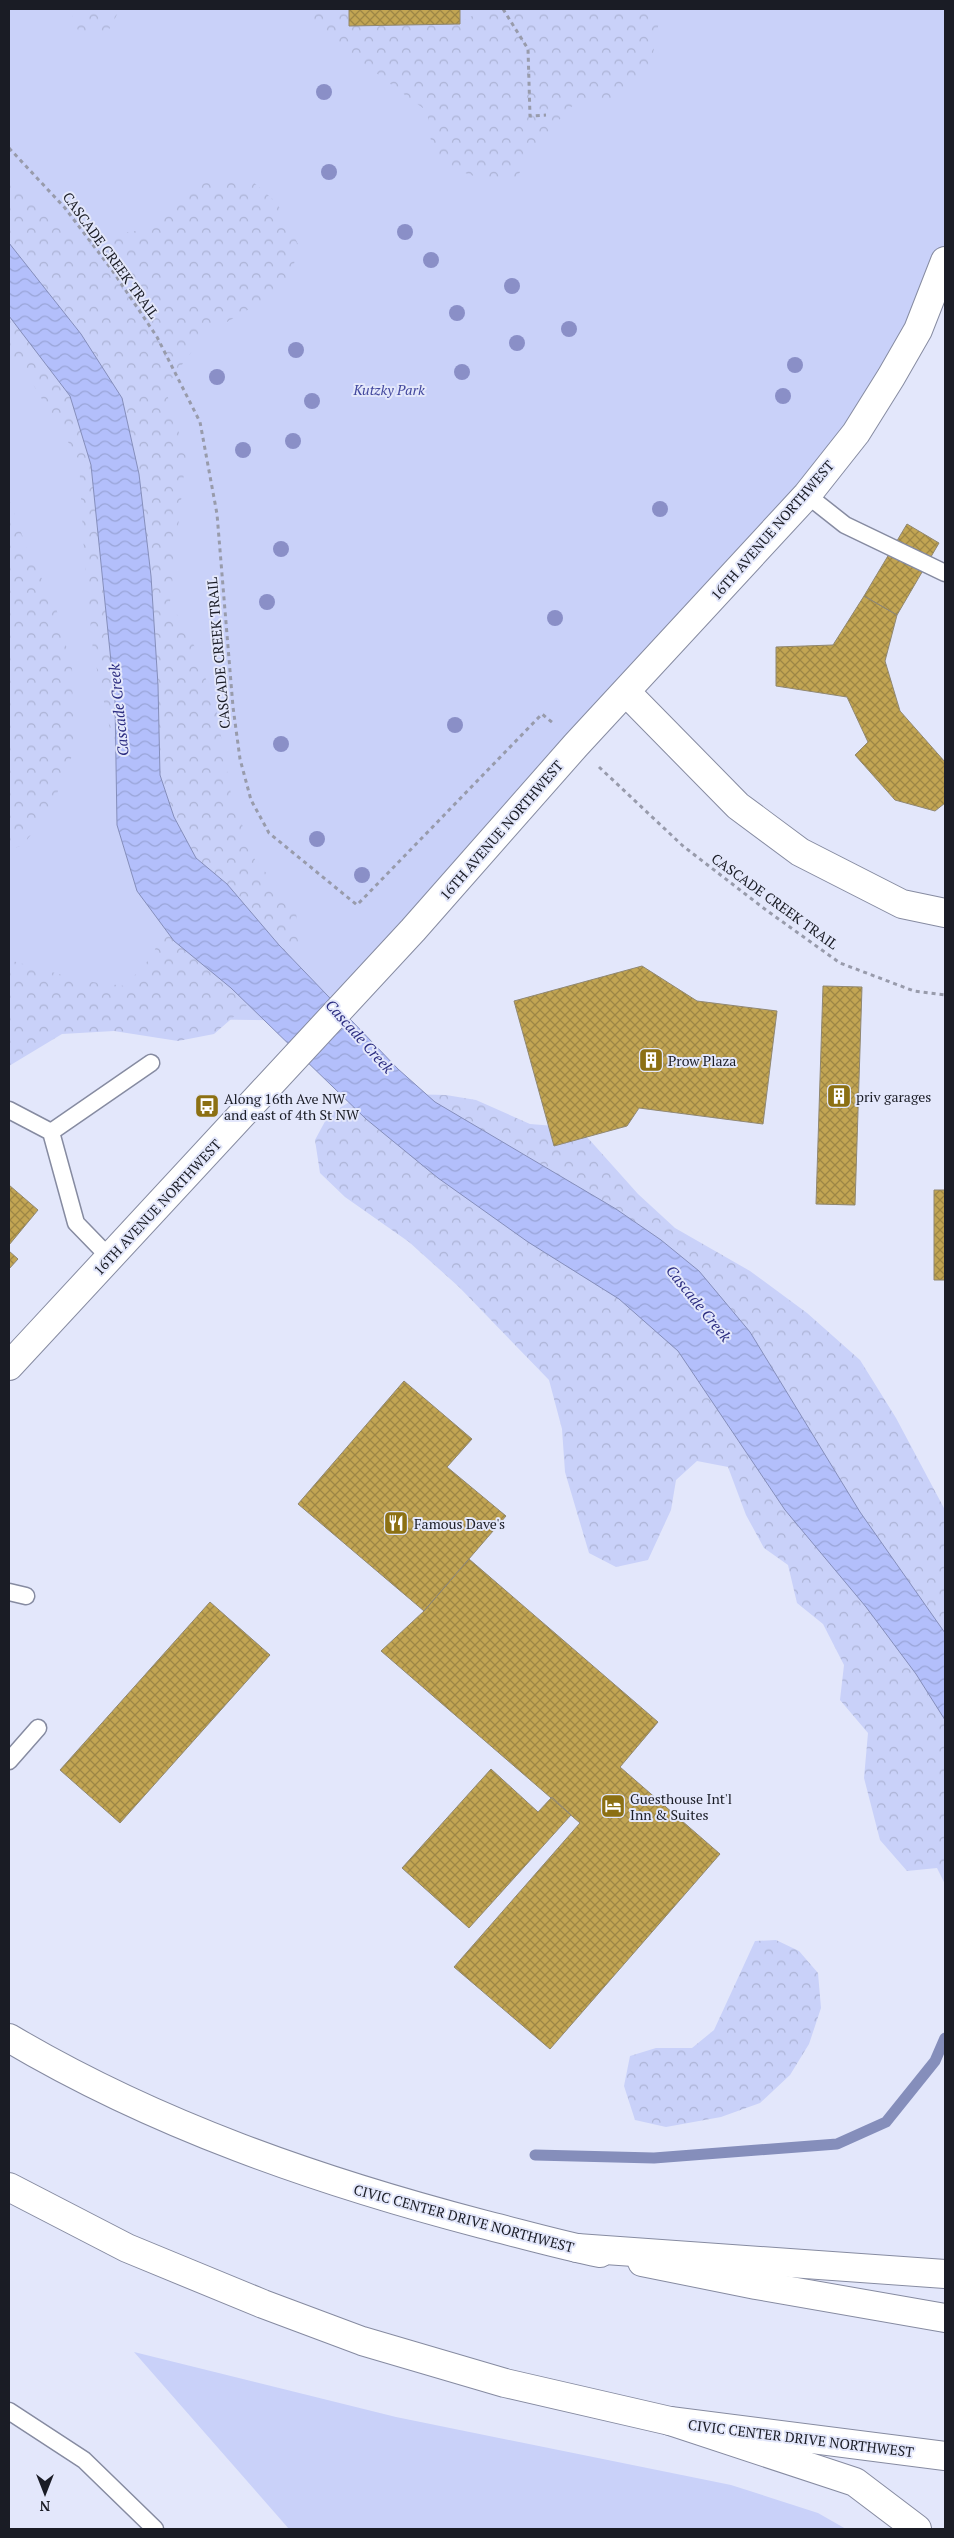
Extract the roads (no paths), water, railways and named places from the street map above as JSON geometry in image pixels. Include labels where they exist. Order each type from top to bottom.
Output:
[{"type":"main road","name":"16TH AVENUE NORTHWEST","points":[[9,1366],[244,1114],[576,745],[807,495],[856,432],[891,377],[918,330],[945,261]]},
{"type":"main road","points":[[626,692],[738,806],[800,852],[902,904],[945,912]]},
{"type":"main road","name":"CIVIC CENTER DRIVE NORTHWEST","points":[[9,2038],[53,2064],[204,2135],[364,2192],[577,2248],[756,2285],[945,2318]]},
{"type":"main road","name":"CIVIC CENTER DRIVE NORTHWEST","points":[[9,2188],[127,2248],[263,2304],[362,2341],[505,2383],[670,2421],[945,2456]]},
{"type":"main road","points":[[577,2248],[945,2274]]},
{"type":"main road","points":[[670,2421],[855,2482],[917,2529]]},
{"type":"lane","points":[[807,495],[845,525],[945,572]]},
{"type":"lane","points":[[51,1132],[151,1063]]},
{"type":"lane","points":[[9,1110],[51,1132],[76,1223],[110,1258]]},
{"type":"lane","points":[[9,1592],[26,1596]]},
{"type":"lane","points":[[9,1761],[38,1728]]},
{"type":"lane","points":[[9,2411],[84,2460],[155,2529]]},
{"type":"water","name":"Cascade Creek","points":[[9,243],[81,334],[122,398],[139,474],[151,576],[158,685],[160,775],[174,817],[196,858],[227,884],[279,945],[398,1069],[435,1102],[616,1209],[661,1240],[699,1271],[750,1332],[860,1512],[945,1633],[945,1720],[916,1674],[866,1607],[785,1510],[678,1351],[619,1299],[528,1242],[438,1178],[366,1119],[231,988],[174,941],[137,891],[117,825],[115,701],[91,465],[70,396],[9,316]]},
{"type":"waterway","points":[[535,2155],[654,2158],[837,2144],[886,2122],[935,2061],[945,2038]]},
{"type":"place","name":"Prow Plaza","points":[[651,1060]]},
{"type":"place","name":"priv garages","points":[[839,1096]]},
{"type":"place","name":"Along 16th Ave NW and east of 4th St NW","points":[[207,1106]]},
{"type":"place","name":"Famous Dave's","points":[[396,1523]]},
{"type":"place","name":"Guesthouse Int'l Inn & Suites","points":[[613,1806]]},
{"type":"park label","name":"Kutzky Park","points":[[389,389]]}]
